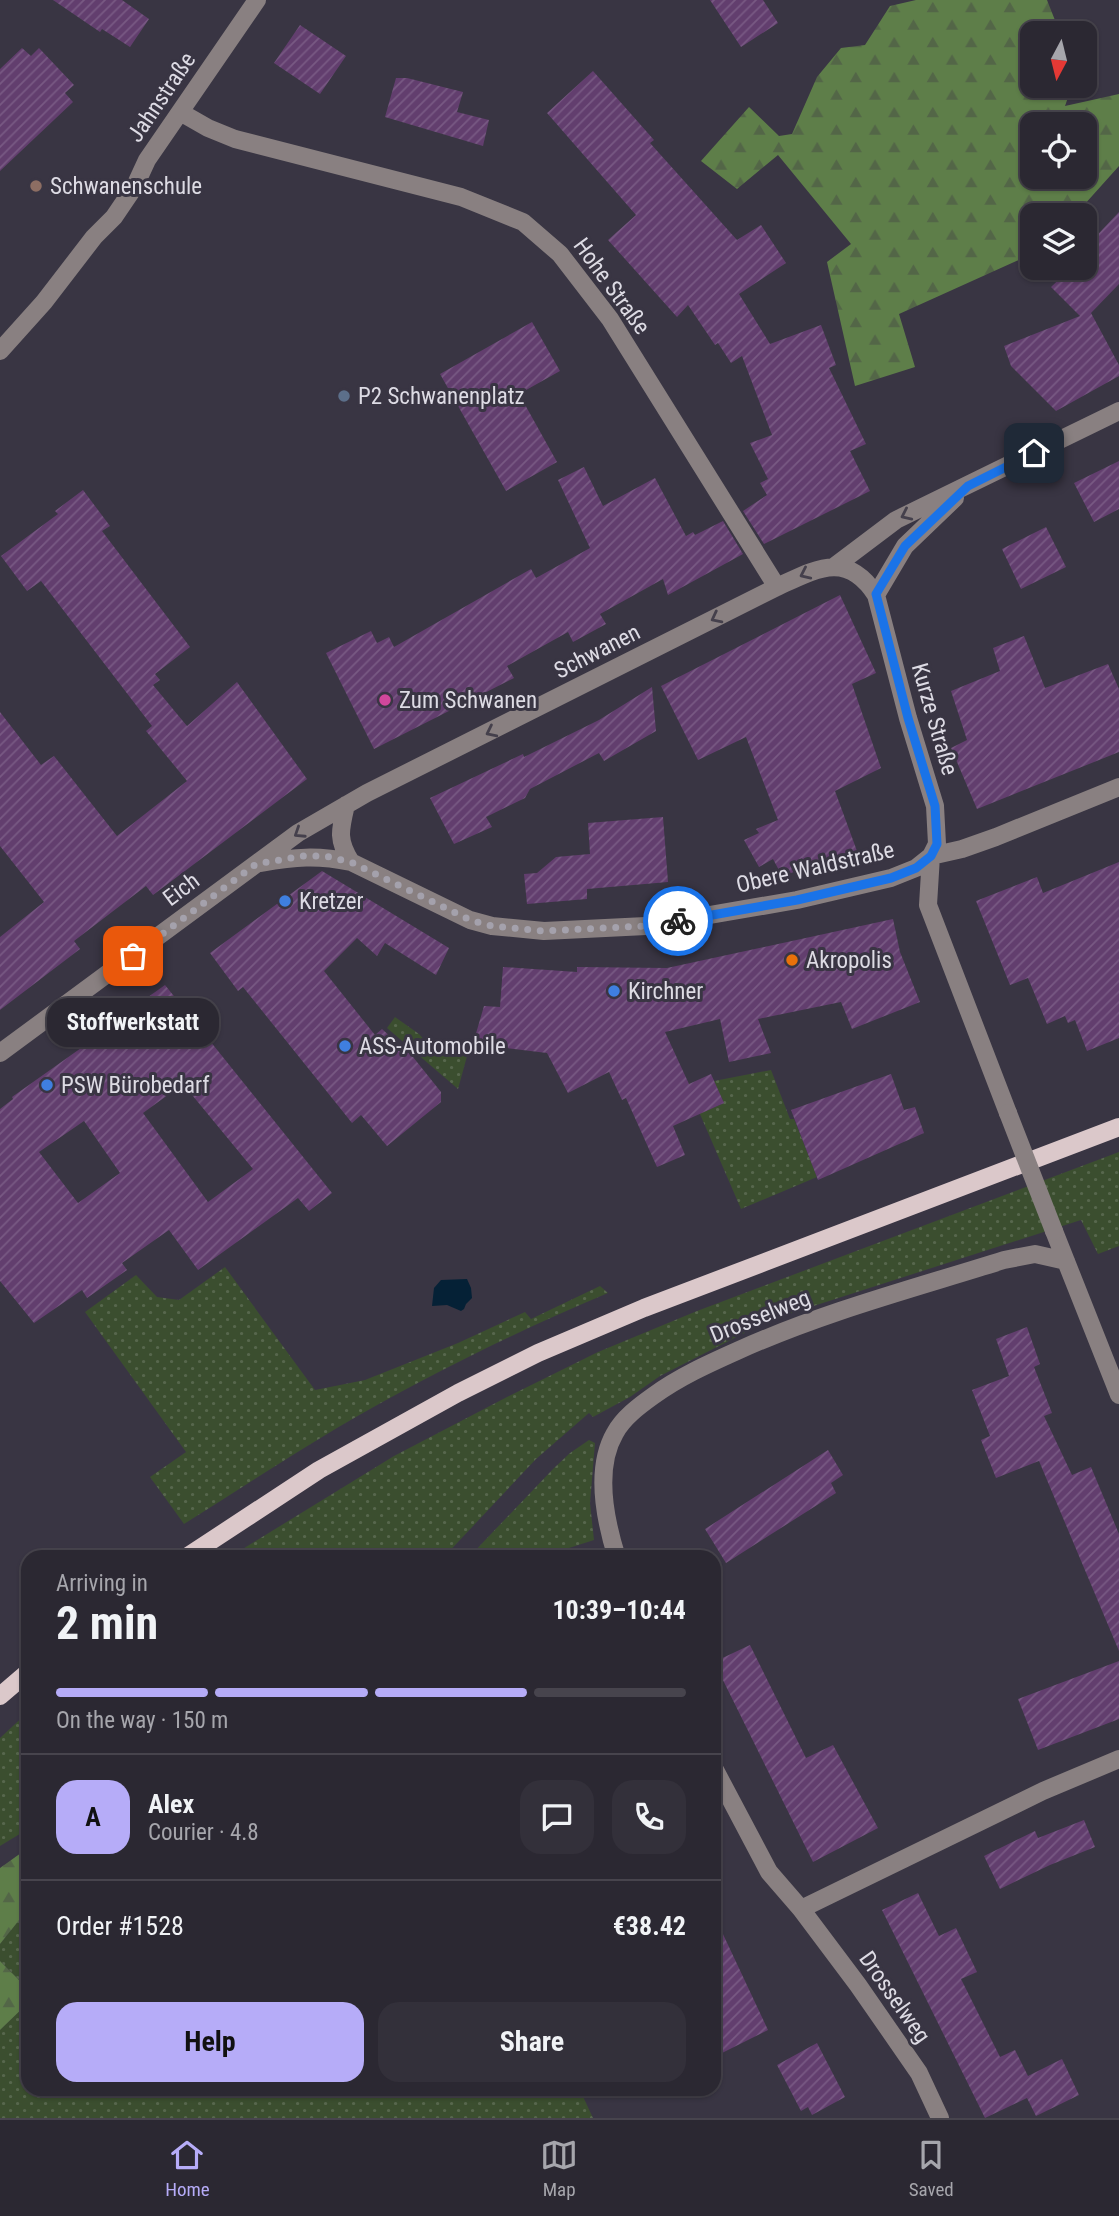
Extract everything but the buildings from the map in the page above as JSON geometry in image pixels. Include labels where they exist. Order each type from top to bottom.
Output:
[{"type":"main road","points":[[197,1550],[319,1470],[458,1393],[538,1353],[644,1308],[1119,1127]]},
{"type":"main road","points":[[0,1696],[21,1678]]},
{"type":"street","name":"Jahnstraße","points":[[0,351],[44,302],[94,237],[114,217],[135,186],[147,160],[257,0]]},
{"type":"street","name":"Hohe Straße","points":[[180,112],[235,139],[461,197],[494,208],[523,222],[560,254],[610,319],[777,587]]},
{"type":"street","name":"Schwanen","points":[[346,805],[777,587],[816,569],[835,566],[895,520],[1119,411]]},
{"type":"street","name":"Schwanen","points":[[876,594],[905,546],[968,486]]},
{"type":"street","points":[[835,566],[855,571],[867,580],[876,594]]},
{"type":"street","name":"Kurze Straße","points":[[876,594],[908,718],[935,806],[937,844],[931,856]]},
{"type":"street","points":[[931,856],[996,837],[1119,787]]},
{"type":"street","points":[[346,805],[341,825],[342,847],[351,862]]},
{"type":"street","name":"Eich","points":[[0,1054],[298,833],[346,805]]},
{"type":"street","name":"Eich","points":[[256,864],[303,856],[325,856],[351,862]]},
{"type":"street","name":"Obere Waldstraße","points":[[351,862],[470,920],[492,926],[544,931],[646,926],[797,900],[891,878],[916,868],[931,856]]},
{"type":"street","name":"Obere Waldstraße","points":[[931,856],[928,905],[1119,1395]]},
{"type":"street","name":"Drosselweg","points":[[615,1550],[604,1498],[606,1452],[615,1431],[635,1409],[660,1391],[689,1373],[790,1327],[1004,1260],[1035,1254],[1066,1261]]},
{"type":"street","points":[[801,1909],[1043,1791],[1119,1759]]},
{"type":"street","name":"Drosselweg","points":[[721,1781],[769,1872],[801,1909],[858,1985],[919,2073],[940,2118]]},
{"type":"green space","points":[[916,0],[1047,0],[1055,21],[1020,21],[1020,98],[1068,98],[1065,106],[1119,94],[1119,166],[1086,203],[1020,203],[1020,259],[899,314],[915,367],[855,386],[827,262],[851,244],[778,155],[737,189],[701,161],[749,107],[779,136],[792,134],[817,77],[841,48],[865,45],[890,6]]},
{"type":"green space","points":[[395,1017],[419,1034],[430,1046],[454,1050],[469,1049],[458,1089],[387,1028]]},
{"type":"green space","points":[[771,1070],[817,1177],[741,1209],[687,1084],[690,1083],[704,1112],[724,1103],[714,1081]]},
{"type":"green space","points":[[1119,1152],[1119,1246],[1098,1254],[1081,1220],[770,1320],[660,1376],[630,1397],[593,1417],[589,1413],[536,1459],[451,1550],[241,1550],[394,1456],[598,1352],[697,1311]]},
{"type":"green space","points":[[225,1267],[315,1390],[365,1380],[458,1343],[525,1312],[531,1319],[600,1286],[608,1293],[504,1339],[436,1373],[318,1440],[184,1524],[150,1477],[186,1452],[85,1312],[136,1275],[157,1297],[179,1300]]},
{"type":"green space","points":[[589,1440],[595,1443],[590,1503],[594,1540],[563,1550],[476,1550],[553,1469]]},
{"type":"green space","points":[[21,1718],[21,1833],[0,1846],[0,1738]]},
{"type":"green space","points":[[21,1853],[21,1918],[0,1944],[0,1868]]},
{"type":"green space","points":[[21,1918],[21,1982],[0,1961],[0,1944]]},
{"type":"green space","points":[[0,1961],[21,1982],[21,2010],[0,2030]]},
{"type":"green space","points":[[21,2010],[21,2096],[583,2096],[593,2118],[0,2118],[0,2030]]},
{"type":"water","points":[[467,1279],[472,1298],[464,1309],[461,1311],[447,1305],[432,1306],[434,1288],[441,1280]]},
{"type":"way so far","points":[[133,956],[256,864],[303,856],[325,856],[351,862],[470,920],[492,926],[544,931],[646,926],[678,921]]},
{"type":"place","name":"Schwanenschule","points":[[36,186]]},
{"type":"place","name":"P2 Schwanenplatz","points":[[344,396]]},
{"type":"place","name":"Zum Schwanen","points":[[385,700]]},
{"type":"place","name":"Kretzer","points":[[285,901]]},
{"type":"place","name":"Stoffwerkstatt","points":[[133,956]]},
{"type":"place","name":"Akropolis","points":[[792,960]]},
{"type":"place","name":"Kirchner","points":[[614,991]]},
{"type":"place","name":"ASS-Automobile","points":[[345,1046]]},
{"type":"place","name":"PSW Bürobedarf","points":[[47,1085]]},
{"type":"route","points":[[678,921],[797,900],[891,878],[916,868],[931,856],[937,844],[935,806],[908,718],[876,594],[905,546],[968,486],[1034,453]]}]
